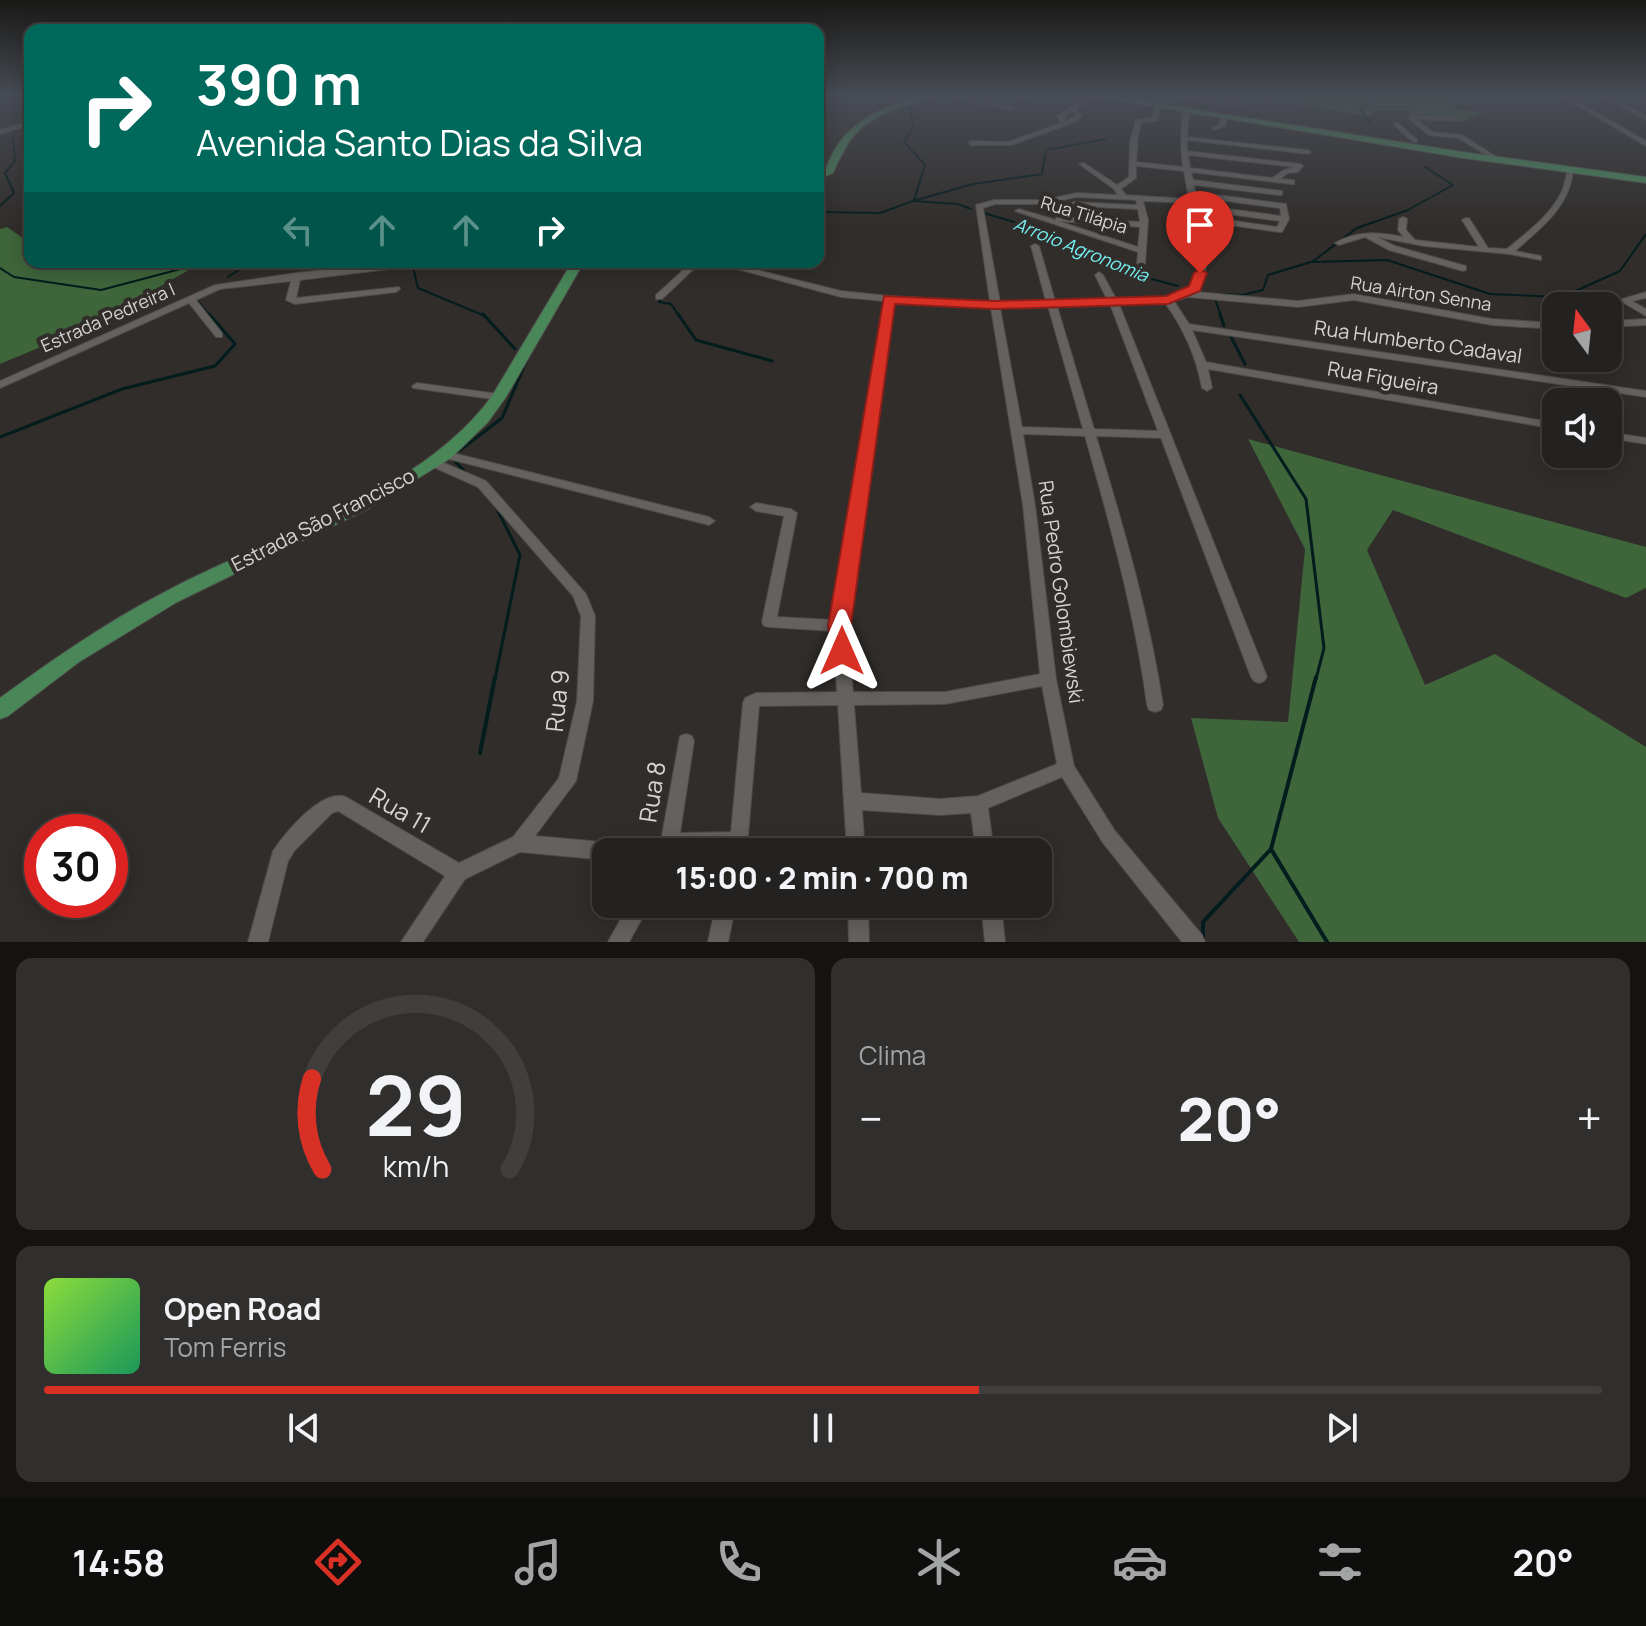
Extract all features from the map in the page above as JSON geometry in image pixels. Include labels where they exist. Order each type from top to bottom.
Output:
[{"type":"main road","points":[[824,174],[830,171],[844,140]]},
{"type":"main road","points":[[1378,140],[1646,179]]},
{"type":"main road","points":[[1394,140],[1646,179]]},
{"type":"main road","name":"Estrada São Francisco","points":[[0,710],[72,656],[170,597],[362,505],[446,458],[499,397],[574,268]]},
{"type":"street","points":[[971,143],[1009,144],[1020,140]]},
{"type":"street","points":[[1117,188],[1132,178],[1132,140]]},
{"type":"street","points":[[739,268],[841,294],[889,299],[995,305],[1168,300],[1195,288],[1200,273],[1197,218],[1183,140]]},
{"type":"street","points":[[1200,140],[1308,152]]},
{"type":"street","points":[[1464,140],[1476,151]]},
{"type":"street","points":[[1183,152],[1300,166],[1296,171],[1286,171],[1275,179]]},
{"type":"street","points":[[1132,163],[1186,167],[1291,182]]},
{"type":"street","points":[[1082,164],[1117,188],[1123,197],[1141,202]]},
{"type":"street","points":[[824,167],[830,171]]},
{"type":"street","points":[[1509,252],[1570,188],[1570,169]]},
{"type":"street","points":[[1189,182],[1279,193]]},
{"type":"street","name":"Rua Pedro Golombiewski","points":[[1123,197],[1076,195],[1045,202],[994,202],[979,207],[1029,505],[1048,679],[1066,768],[1109,837],[1195,942]]},
{"type":"street","points":[[1193,201],[1285,219]]},
{"type":"street","points":[[1074,204],[1193,201],[1283,206],[1285,219],[1279,230],[1197,218]]},
{"type":"street","points":[[1141,202],[1141,265]]},
{"type":"street","name":"Rua Tilápia","points":[[1019,211],[1140,250]]},
{"type":"street","points":[[1045,218],[1143,225]]},
{"type":"street","points":[[1403,219],[1402,230],[1414,242]]},
{"type":"street","points":[[1466,220],[1486,251]]},
{"type":"street","points":[[1339,243],[1365,234],[1538,258]]},
{"type":"street","points":[[1365,234],[1392,248],[1463,268]]},
{"type":"street","points":[[1035,246],[1116,523],[1148,656],[1155,705]]},
{"type":"street","name":"Estrada Pedreira I","points":[[0,385],[218,287],[367,268]]},
{"type":"street","points":[[659,297],[690,268]]},
{"type":"street","points":[[1099,275],[1114,303],[1259,677]]},
{"type":"street","points":[[296,276],[293,301],[396,289]]},
{"type":"street","name":"Rua Airton Senna","points":[[1187,294],[1298,304],[1354,297],[1492,322],[1542,325]]},
{"type":"street","points":[[1646,295],[1624,300],[1646,313]]},
{"type":"street","points":[[190,299],[219,335]]},
{"type":"street","points":[[855,838],[840,626],[889,299]]},
{"type":"street","points":[[1168,300],[1204,365],[1207,388]]},
{"type":"street","points":[[1622,323],[1646,322]]},
{"type":"street","name":"Rua Humberto Cadaval","points":[[1185,326],[1646,394]]},
{"type":"street","name":"Rua Figueira","points":[[1204,365],[1542,424]]},
{"type":"street","points":[[417,386],[499,397]]},
{"type":"street","points":[[1016,430],[1164,435]]},
{"type":"street","points":[[1622,437],[1646,441]]},
{"type":"street","points":[[446,458],[709,521]]},
{"type":"street","name":"Rua 9","points":[[411,942],[458,873],[519,843],[567,781],[585,701],[588,616],[579,594],[482,484],[446,458]]},
{"type":"street","points":[[756,507],[791,513],[769,622],[840,626]]},
{"type":"street","points":[[740,838],[751,703],[765,697],[846,700],[945,698],[1048,679]]},
{"type":"street","name":"Rua 8","points":[[670,838],[686,741]]},
{"type":"street","points":[[854,801],[940,807],[979,804],[999,793],[1066,768]]},
{"type":"street","name":"Rua 11","points":[[258,942],[280,857],[327,806],[340,803],[458,873]]},
{"type":"street","points":[[979,804],[983,838]]},
{"type":"street","points":[[519,843],[592,850]]},
{"type":"street","points":[[618,942],[632,918]]},
{"type":"street","points":[[718,942],[723,918]]},
{"type":"street","points":[[858,918],[859,942]]},
{"type":"street","points":[[992,918],[995,942]]},
{"type":"green space","points":[[7,227],[24,239],[24,268],[192,268],[161,286],[165,295],[0,364],[0,229]]},
{"type":"green space","points":[[1248,439],[1646,547],[1646,588],[1626,598],[1393,510],[1367,550],[1425,685],[1495,654],[1646,747],[1646,942],[1299,942],[1218,818],[1191,718],[1288,722],[1305,549]]},
{"type":"waterway","points":[[0,206],[14,193],[5,173],[15,161],[13,140]]},
{"type":"waterway","points":[[905,140],[925,165],[914,200]]},
{"type":"waterway","points":[[913,201],[973,184],[1042,174],[1046,150],[1101,140]]},
{"type":"waterway","points":[[1312,262],[1357,228],[1408,210],[1453,185],[1425,167]]},
{"type":"waterway","name":"Arroio Agronomia","points":[[824,212],[880,213],[913,201]]},
{"type":"waterway","name":"Arroio Agronomia","points":[[913,201],[958,204],[971,209]]},
{"type":"waterway","name":"Arroio Agronomia","points":[[984,213],[1037,229],[1136,275],[1178,286]]},
{"type":"waterway","points":[[1312,262],[1387,260],[1490,294],[1562,297],[1620,271],[1646,234]]},
{"type":"waterway","points":[[1222,294],[1242,295],[1263,290],[1268,275],[1312,262]]},
{"type":"waterway","points":[[0,268],[14,277],[101,290],[184,268]]},
{"type":"waterway","points":[[228,277],[242,268]]},
{"type":"waterway","points":[[413,268],[418,288],[485,316]]},
{"type":"waterway","points":[[662,297],[659,302],[671,304],[679,316]]},
{"type":"waterway","points":[[196,299],[210,316]]},
{"type":"waterway","points":[[1215,299],[1221,316]]},
{"type":"waterway","points":[[0,437],[122,389],[215,366],[235,344],[209,314]]},
{"type":"waterway","points":[[678,314],[696,340],[772,361]]},
{"type":"waterway","points":[[1220,314],[1224,326]]},
{"type":"waterway","points":[[485,316],[515,349]]},
{"type":"waterway","points":[[1230,335],[1245,364]]},
{"type":"waterway","points":[[455,454],[502,418],[526,362]]},
{"type":"waterway","points":[[1240,395],[1306,499],[1324,648],[1316,679]]},
{"type":"waterway","points":[[453,459],[467,474]]},
{"type":"waterway","points":[[495,679],[520,555],[496,507]]},
{"type":"waterway","points":[[480,753],[495,677]]},
{"type":"waterway","points":[[1271,849],[1316,677]]},
{"type":"waterway","points":[[1203,942],[1203,922],[1271,849]]},
{"type":"waterway","points":[[1271,849],[1327,942]]},
{"type":"route","points":[[842,651],[840,626],[889,299],[995,305],[1168,300],[1195,288],[1200,273]]}]
